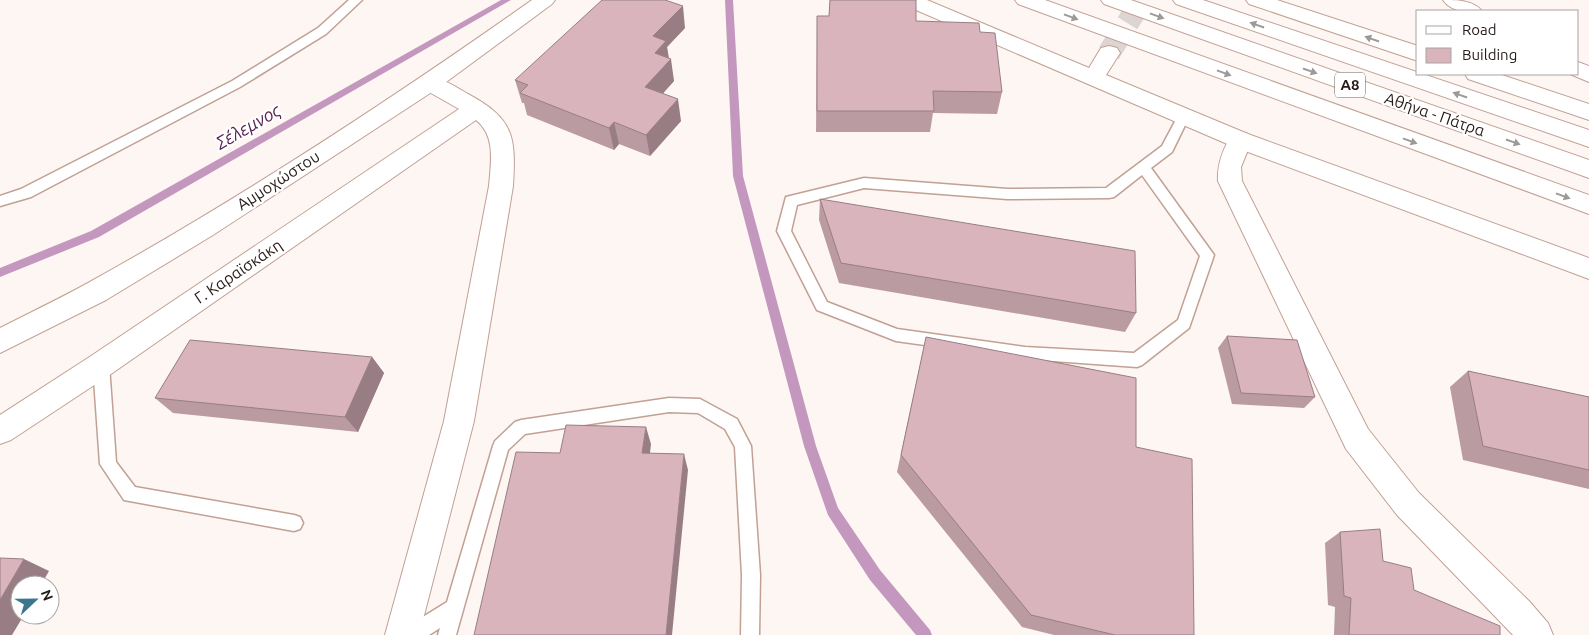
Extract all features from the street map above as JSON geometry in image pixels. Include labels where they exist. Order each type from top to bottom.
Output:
[{"type":"main road","name":"Αμμοχώστου","points":[[0,341],[96,292],[188,238],[430,83],[545,0]]},
{"type":"main road","points":[[909,0],[1240,140],[1589,268]]},
{"type":"main road","points":[[1025,0],[1589,205]]},
{"type":"main road","name":"Αθήνα - Πάτρα","points":[[1111,0],[1589,169]]},
{"type":"main road","name":"Αθήνα - Πάτρα","points":[[1183,0],[1589,140]]},
{"type":"main road","points":[[1256,0],[1416,53]]},
{"type":"main road","points":[[1453,0],[1470,10]]},
{"type":"main road","points":[[1093,78],[1109,54]]},
{"type":"main road","points":[[1479,75],[1589,112]]},
{"type":"main road","points":[[402,635],[459,421],[501,186],[502,157],[499,132],[491,120],[430,83]]},
{"type":"main road","name":"Γ. Καραϊσκάκη","points":[[0,431],[101,365],[475,109]]},
{"type":"main road","points":[[1240,140],[1229,167],[1230,181],[1357,439],[1408,504],[1517,613],[1536,635]]},
{"type":"lane","points":[[0,201],[26,193],[236,84],[322,30],[356,0]]},
{"type":"lane","points":[[1143,167],[1207,255],[1184,324],[1137,360],[1025,354],[896,334],[822,306],[784,231],[791,201],[864,183],[1007,194],[1109,193],[1143,167],[1167,149],[1183,117]]},
{"type":"lane","points":[[101,365],[108,464],[130,494],[294,523]]},
{"type":"lane","points":[[448,635],[454,608],[501,446],[521,427],[670,405],[700,406],[731,424],[743,446],[751,575],[750,635]]},
{"type":"lane","points":[[412,635],[454,608]]},
{"type":"building","points":[[602,0],[665,0],[683,6],[653,36],[666,41],[655,53],[671,59],[645,87],[678,99],[646,135],[614,122],[609,128],[520,93],[528,85],[515,80]]},
{"type":"building","points":[[830,0],[916,0],[916,21],[979,23],[980,32],[995,33],[1002,92],[933,91],[934,111],[817,111],[817,16],[829,16]]},
{"type":"building","points":[[820,199],[1135,251],[1136,313],[841,263]]},
{"type":"building","points":[[1227,336],[1297,340],[1315,397],[1241,393]]},
{"type":"building","points":[[926,337],[1136,378],[1136,447],[1192,459],[1194,635],[1115,635],[1031,615],[901,455]]},
{"type":"building","points":[[190,340],[372,357],[345,417],[155,398]]},
{"type":"building","points":[[1468,371],[1589,397],[1589,470],[1483,446]]},
{"type":"building","points":[[566,425],[646,427],[642,453],[684,454],[666,635],[474,635],[516,452],[560,453]]},
{"type":"building","points":[[1380,529],[1383,561],[1411,568],[1414,590],[1500,626],[1500,635],[1349,635],[1351,598],[1344,596],[1340,532]]},
{"type":"building","points":[[0,558],[24,559],[15,575],[10,575],[10,583],[0,600]]},
{"type":"waterway","name":"Σέλεμνος","points":[[0,273],[95,234],[507,0]]},
{"type":"waterway","points":[[729,0],[738,176],[810,446],[833,511],[875,575],[925,635]]},
{"type":"tunnel","points":[[1109,53],[1142,0]]}]
